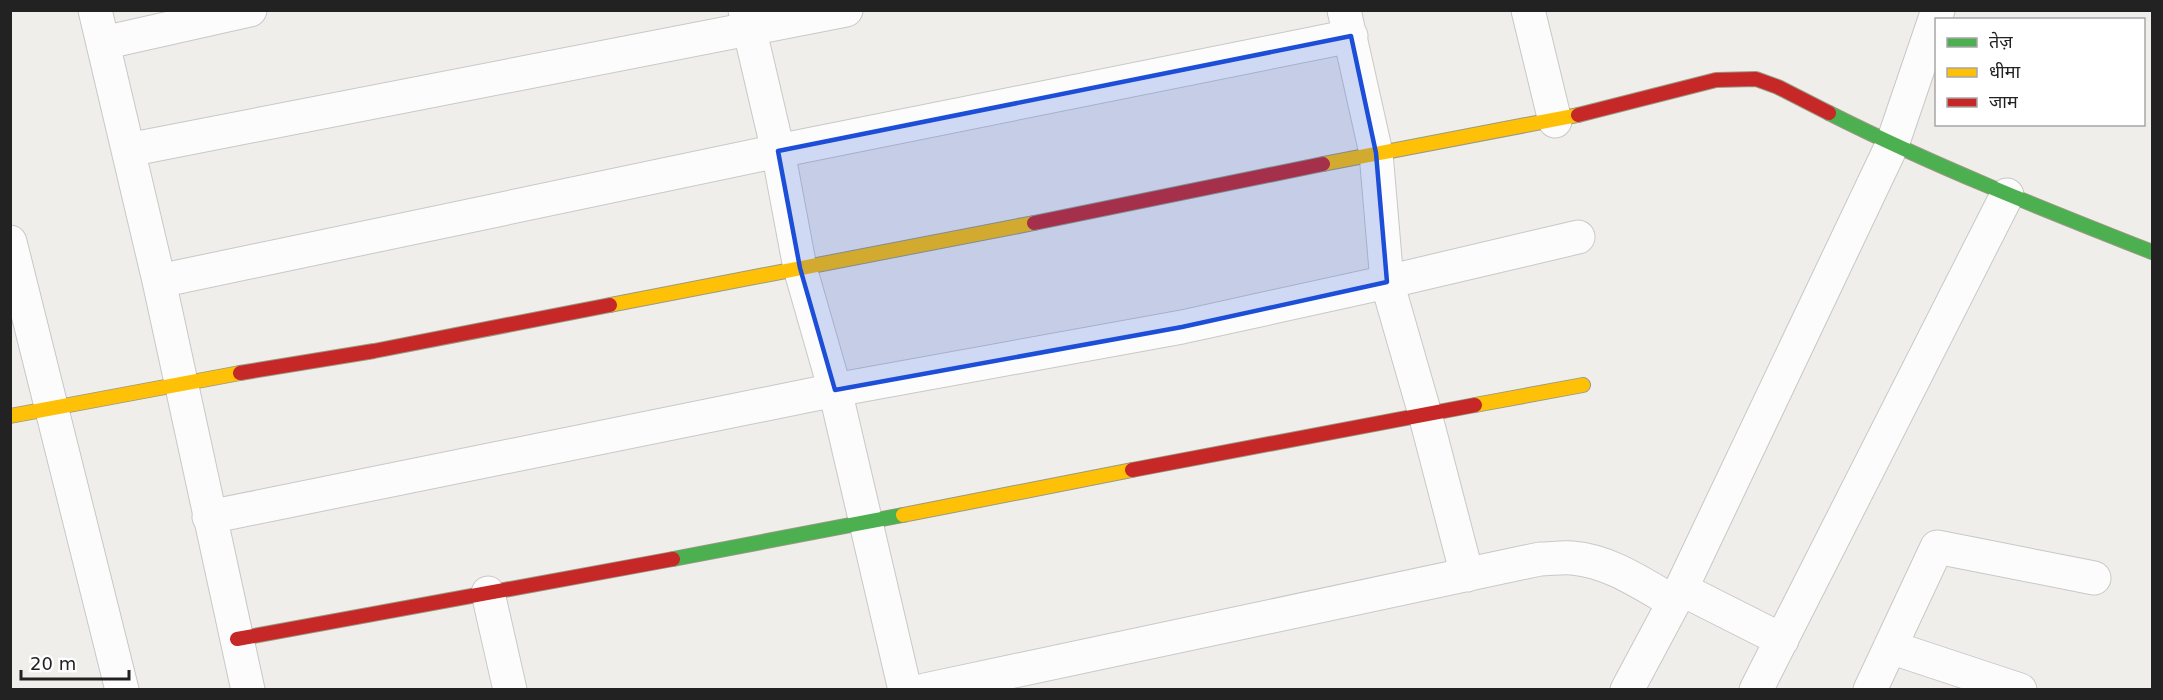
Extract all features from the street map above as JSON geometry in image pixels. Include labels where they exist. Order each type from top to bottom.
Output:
[{"type":"street","points":[[95,10],[159,281],[248,690]]},
{"type":"street","points":[[103,43],[250,10]]},
{"type":"street","points":[[128,150],[747,20],[846,10]]},
{"type":"street","points":[[1528,10],[1555,121]]},
{"type":"street","points":[[1628,690],[1677,596],[1892,145],[1935,19]]},
{"type":"street","points":[[747,20],[778,151],[800,268],[835,390],[905,690]]},
{"type":"street","points":[[159,281],[778,151],[1348,23],[1376,153],[1387,282],[1425,414],[1467,575]]},
{"type":"street","points":[[10,416],[180,383],[374,351],[1103,210],[1376,153],[1555,121],[1716,80],[1756,79],[1778,87],[1892,145],[2007,195],[2152,252]]},
{"type":"street","points":[[1756,690],[2007,195]]},
{"type":"street","points":[[209,517],[835,390],[1182,327],[1578,237]]},
{"type":"street","points":[[10,242],[122,690]]},
{"type":"street","points":[[237,639],[865,523],[1212,453],[1583,385]]},
{"type":"street","points":[[1870,690],[1936,547],[2094,578]]},
{"type":"street","points":[[925,690],[1540,559],[1572,558],[1599,563],[1782,640]]},
{"type":"street","points":[[488,593],[510,690]]},
{"type":"street","points":[[1890,647],[2020,690]]},
{"type":"highlighted area","points":[[1351,36],[1376,153],[1387,282],[1182,327],[835,390],[800,268],[778,151]]},
{"type":"traffic: fast","points":[[1829,113],[1949,169],[2152,252]]},
{"type":"traffic: fast","points":[[673,559],[903,515]]},
{"type":"traffic: slow","points":[[1323,164],[1578,115]]},
{"type":"traffic: slow","points":[[610,305],[1034,223]]},
{"type":"traffic: slow","points":[[10,416],[240,373]]},
{"type":"traffic: slow","points":[[1475,405],[1583,385]]},
{"type":"traffic: slow","points":[[903,515],[1132,470]]},
{"type":"traffic: jam","points":[[1578,115],[1716,80],[1756,79],[1778,87],[1829,113]]},
{"type":"traffic: jam","points":[[1034,223],[1323,164]]},
{"type":"traffic: jam","points":[[240,373],[374,351],[610,305]]},
{"type":"traffic: jam","points":[[1132,470],[1475,405]]},
{"type":"traffic: jam","points":[[237,639],[673,559]]}]
